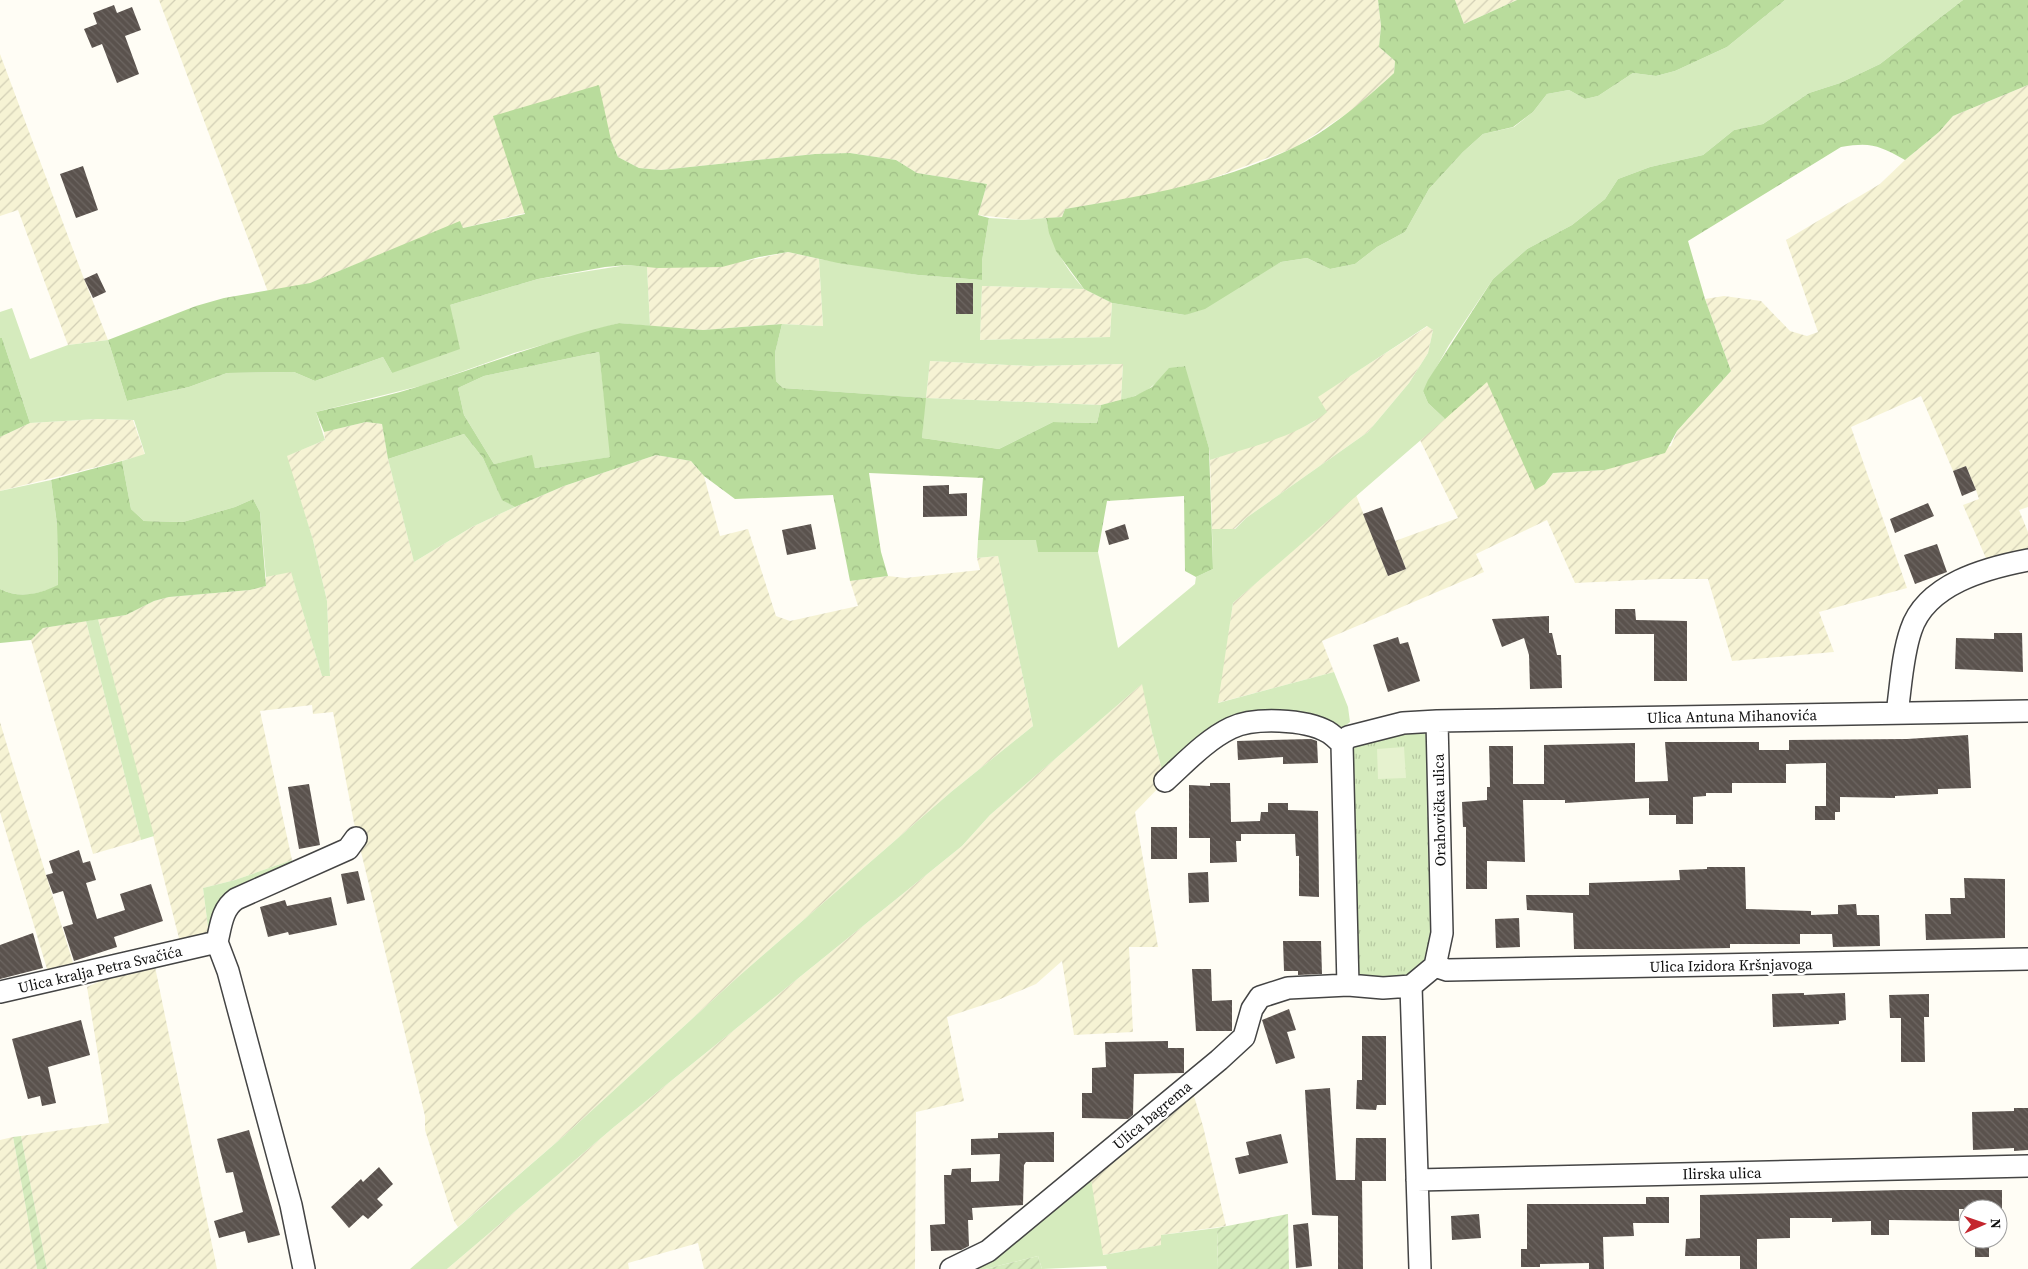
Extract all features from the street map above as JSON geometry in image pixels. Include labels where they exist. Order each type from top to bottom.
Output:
[{"type":"street","points":[[1897,713],[1905,652],[1912,628],[1920,612],[1935,596],[1949,587],[1970,577],[2028,560]]},
{"type":"street","name":"Ulica Antuna Mihanovića","points":[[1437,721],[2028,710]]},
{"type":"street","points":[[1165,781],[1209,743],[1230,728],[1243,723],[1285,721],[1310,724],[1328,732],[1342,744]]},
{"type":"street","points":[[1436,966],[1411,986],[1383,988],[1348,985],[1342,744],[1348,738],[1403,723],[1437,721]]},
{"type":"street","name":"Orahovička ulica","points":[[1436,966],[1442,933],[1437,721]]},
{"type":"street","points":[[304,1269],[291,1205],[228,971],[209,944],[229,904],[236,899],[348,849],[356,838]]},
{"type":"street","name":"Ulica kralja Petra Svačića","points":[[0,992],[209,944]]},
{"type":"street","name":"Ulica Izidora Kršnjavoga","points":[[1436,966],[1447,970],[2028,959]]},
{"type":"street","name":"Ulica bagrema","points":[[951,1269],[988,1251],[1219,1060],[1244,1037],[1252,1009],[1260,997],[1288,988],[1348,985]]},
{"type":"street","points":[[1411,986],[1420,1269]]},
{"type":"street","name":"Ilirska ulica","points":[[1417,1180],[2028,1166]]},
{"type":"shaded area","points":[[159,0],[1378,0],[1381,26],[1379,47],[1395,61],[1394,73],[1354,109],[1294,148],[1216,177],[1168,192],[1065,209],[1062,217],[1023,220],[978,215],[987,184],[917,173],[896,160],[850,153],[815,154],[661,170],[639,168],[618,157],[611,140],[525,213],[463,228],[460,222],[310,283],[268,292]]},
{"type":"shaded area","points":[[1455,0],[1517,0],[1464,24]]},
{"type":"shaded area","points":[[0,54],[108,340],[68,345],[18,210],[0,216]]},
{"type":"shaded area","points":[[2028,85],[2028,507],[2019,510],[2028,532],[2028,560],[1991,570],[1963,505],[1979,499],[1976,490],[1966,466],[1953,471],[1921,396],[1851,427],[1907,588],[1819,612],[1834,652],[1732,661],[1708,579],[1575,583],[1547,520],[1476,554],[1484,572],[1322,641],[1334,672],[1217,703],[1233,603],[1356,495],[1388,576],[1406,569],[1395,541],[1458,518],[1420,440],[1487,381],[1545,484],[1553,473],[1605,470],[1671,446],[1677,431],[1731,371],[1705,299],[1724,296],[1761,301],[1790,331],[1807,336],[1818,332],[1786,240],[1880,184],[1939,132],[1953,116]]},
{"type":"shaded area","points":[[788,252],[819,259],[823,326],[782,324],[703,330],[650,326],[647,267],[746,261]]},
{"type":"shaded area","points":[[982,286],[1084,289],[1112,303],[1110,337],[980,340]]},
{"type":"shaded area","points":[[1428,326],[1433,330],[1428,353],[1409,383],[1368,432],[1246,518],[1234,529],[1212,529],[1210,460],[1297,430],[1315,421],[1317,397]]},
{"type":"shaded area","points":[[930,361],[1030,366],[1123,364],[1121,400],[1101,405],[926,398]]},
{"type":"shaded area","points":[[98,419],[133,420],[145,455],[0,491],[0,437],[30,423]]},
{"type":"shaded area","points":[[366,422],[382,424],[388,459],[414,562],[472,527],[515,507],[564,486],[656,455],[691,461],[704,476],[720,536],[748,529],[776,616],[790,621],[858,606],[850,581],[888,576],[905,578],[980,570],[977,558],[998,556],[1033,726],[951,792],[739,976],[565,1135],[458,1227],[454,1221],[425,1130],[425,1116],[354,823],[333,712],[313,714],[312,705],[260,711],[292,860],[235,880],[203,888],[210,943],[182,950],[98,619],[126,615],[154,601],[169,597],[250,590],[266,586],[266,577],[291,571],[322,676],[330,676],[327,601],[313,540],[286,456],[325,440],[324,432]]},
{"type":"shaded area","points":[[86,621],[141,840],[93,854],[31,640],[43,628]]},
{"type":"shaded area","points":[[1143,683],[1152,732],[1165,781],[1135,812],[1158,947],[1129,947],[1133,1032],[1074,1035],[1062,961],[1036,984],[998,1000],[947,1017],[964,1101],[916,1112],[915,1269],[704,1269],[698,1243],[628,1263],[629,1269],[447,1269],[614,1127],[962,846],[990,815]]},
{"type":"shaded area","points":[[0,722],[74,966],[47,969],[0,812]]},
{"type":"shaded area","points":[[153,957],[217,1269],[47,1269],[21,1136],[109,1123],[87,987]]},
{"type":"shaded area","points":[[1190,1083],[1203,1126],[1226,1226],[1161,1235],[1162,1245],[1102,1255],[1089,1166]]},
{"type":"shaded area","points":[[13,1137],[37,1269],[0,1269],[0,1140]]},
{"type":"green space","points":[[1378,0],[1455,0],[1464,24],[1517,0],[1785,0],[1727,47],[1675,71],[1656,76],[1633,73],[1598,96],[1585,99],[1569,90],[1547,94],[1533,112],[1513,127],[1483,134],[1463,152],[1429,189],[1405,232],[1377,247],[1355,264],[1330,269],[1307,258],[1281,262],[1205,309],[1185,315],[1112,303],[1084,289],[1056,251],[1046,218],[1062,217],[1065,209],[1181,187],[1238,170],[1293,148],[1333,124],[1394,73],[1395,61],[1379,47],[1381,26]]},
{"type":"green space","points":[[1785,0],[1963,0],[1880,64],[1840,83],[1809,93],[1763,124],[1734,130],[1703,155],[1650,167],[1618,179],[1605,199],[1572,225],[1527,249],[1493,279],[1449,345],[1423,391],[1428,403],[1445,419],[1233,603],[1218,703],[1334,672],[1348,707],[1350,722],[1340,730],[1243,723],[1165,781],[1142,684],[990,815],[962,846],[614,1127],[447,1269],[410,1269],[565,1135],[739,976],[951,792],[1033,726],[998,556],[977,558],[978,540],[1037,540],[1038,552],[1098,552],[1118,648],[1195,584],[1196,577],[1213,569],[1212,529],[1235,529],[1246,518],[1368,432],[1409,383],[1428,353],[1433,330],[1427,326],[1318,397],[1327,412],[1301,429],[1271,441],[1210,460],[1209,448],[1184,366],[1168,371],[1144,392],[1121,400],[1123,364],[1030,366],[930,361],[926,398],[1101,405],[1097,423],[1053,422],[999,449],[922,438],[925,398],[783,388],[776,381],[775,353],[782,324],[823,326],[819,259],[918,275],[982,280],[982,261],[989,218],[1023,220],[1046,218],[1055,247],[1071,273],[1084,289],[982,286],[980,340],[1110,337],[1112,303],[1185,315],[1281,262],[1307,258],[1330,269],[1355,264],[1377,247],[1405,232],[1429,189],[1463,152],[1483,134],[1514,127],[1533,112],[1547,94],[1569,90],[1585,99],[1598,96],[1633,73],[1656,76],[1675,71],[1727,47]]},
{"type":"green space","points":[[1963,0],[2028,0],[2028,85],[1953,116],[1939,132],[1905,160],[1874,146],[1841,147],[1688,241],[1705,299],[1731,371],[1677,431],[1665,453],[1605,470],[1553,473],[1545,484],[1535,490],[1487,382],[1445,419],[1428,403],[1423,391],[1428,380],[1493,279],[1527,249],[1572,225],[1605,199],[1618,179],[1650,167],[1703,155],[1734,130],[1763,124],[1809,93],[1840,83],[1880,64]]},
{"type":"green space","points":[[599,85],[611,140],[618,157],[639,168],[661,170],[815,154],[850,153],[896,160],[917,173],[987,184],[978,215],[989,218],[982,261],[982,280],[918,275],[838,263],[788,252],[759,257],[722,267],[657,268],[627,265],[605,267],[538,279],[450,305],[460,349],[392,373],[383,357],[315,381],[294,372],[227,373],[189,387],[127,401],[108,340],[196,306],[224,298],[310,283],[460,221],[463,228],[525,214],[493,116]]},
{"type":"green space","points":[[627,265],[647,267],[650,326],[619,323],[514,353],[424,385],[316,412],[325,440],[287,456],[313,540],[327,601],[330,676],[322,676],[291,572],[266,577],[260,512],[253,499],[235,507],[183,522],[144,521],[131,509],[122,461],[145,454],[134,420],[98,419],[30,423],[2,338],[0,338],[0,312],[12,308],[30,359],[68,345],[108,340],[127,401],[189,387],[227,373],[294,372],[315,381],[383,357],[392,373],[450,305],[538,279]]},
{"type":"green space","points":[[619,323],[703,330],[782,324],[775,353],[776,381],[783,388],[926,398],[922,438],[999,449],[1053,422],[1097,423],[1101,405],[1135,396],[1152,387],[1169,368],[1185,366],[1209,448],[1213,569],[1196,577],[1185,571],[1184,496],[1107,501],[1098,552],[1038,552],[1036,540],[978,540],[983,478],[869,473],[881,552],[888,576],[850,581],[833,495],[735,499],[704,476],[691,461],[656,455],[564,486],[515,507],[502,500],[483,458],[464,434],[388,459],[382,424],[366,422],[324,432],[316,412],[413,388],[594,329]],"holes":[[[599,352],[610,457],[535,468],[532,455],[494,464],[464,415],[458,388],[484,376]]]},
{"type":"green space","points":[[0,338],[2,338],[30,423],[0,437]]},
{"type":"green space","points":[[599,352],[611,457],[535,468],[531,456],[494,464],[464,415],[458,388],[484,376]]},
{"type":"green space","points":[[464,434],[483,458],[502,499],[515,507],[472,527],[414,562],[388,459]]},
{"type":"green space","points":[[122,461],[131,509],[144,521],[183,522],[235,507],[253,499],[260,512],[266,586],[250,590],[169,597],[154,601],[126,615],[43,628],[31,640],[0,643],[0,589],[22,595],[37,593],[58,585],[57,524],[51,480]]},
{"type":"green space","points":[[51,480],[57,524],[58,586],[22,595],[0,589],[0,491]]},
{"type":"green space","points":[[98,619],[154,836],[141,840],[86,621]]},
{"type":"green space","points":[[1418,729],[1426,734],[1432,742],[1436,924],[1426,957],[1419,967],[1411,973],[1389,978],[1355,978],[1348,755],[1354,748],[1371,739],[1390,733]]},
{"type":"green space","points":[[1404,747],[1406,778],[1378,779],[1377,749]]},
{"type":"green space","points":[[292,860],[294,871],[236,899],[210,943],[203,888],[235,880]]},
{"type":"green space","points":[[21,1136],[47,1269],[37,1269],[13,1137]]},
{"type":"green space","points":[[1089,1166],[1103,1255],[1161,1245],[1161,1235],[1217,1228],[1218,1269],[1107,1269],[1106,1266],[1042,1269],[1038,1256],[985,1269],[966,1269]]},
{"type":"green space","points":[[1288,1214],[1289,1269],[1218,1269],[1217,1228]]},
{"type":"green space","points":[[1038,1256],[1042,1269],[985,1269]]},
{"type":"building","points":[[114,5],[117,13],[132,7],[141,30],[125,36],[139,74],[117,83],[102,44],[92,48],[84,29],[97,24],[93,13]]},
{"type":"building","points":[[83,166],[98,210],[76,218],[60,174]]},
{"type":"building","points":[[97,273],[106,292],[93,298],[84,279]]},
{"type":"building","points":[[956,283],[973,283],[973,314],[956,314]]},
{"type":"building","points":[[1966,466],[1976,490],[1962,496],[1953,471]]},
{"type":"building","points":[[949,485],[949,494],[967,493],[967,516],[923,517],[923,486]]},
{"type":"building","points":[[1928,503],[1934,516],[1895,533],[1890,519]]},
{"type":"building","points":[[1382,507],[1406,569],[1388,576],[1363,514]]},
{"type":"building","points":[[811,524],[816,549],[787,555],[782,530]]},
{"type":"building","points":[[1125,524],[1129,539],[1109,545],[1105,531]]},
{"type":"building","points":[[1937,544],[1947,572],[1915,584],[1904,555]]},
{"type":"building","points":[[1615,609],[1635,609],[1636,620],[1687,621],[1687,681],[1654,681],[1654,634],[1615,634]]},
{"type":"building","points":[[1549,616],[1549,633],[1552,633],[1557,655],[1561,655],[1562,688],[1530,689],[1529,655],[1524,638],[1502,647],[1492,619]]},
{"type":"building","points":[[1994,633],[2022,633],[2023,672],[1955,669],[1956,638],[1994,639]]},
{"type":"building","points":[[1398,637],[1400,644],[1408,642],[1420,681],[1388,692],[1373,645]]},
{"type":"building","points":[[1968,735],[1971,788],[1938,789],[1938,794],[1895,796],[1895,798],[1840,797],[1840,812],[1835,812],[1835,820],[1815,820],[1815,806],[1826,806],[1826,763],[1786,764],[1786,783],[1732,783],[1732,793],[1706,793],[1706,796],[1693,797],[1693,824],[1676,824],[1676,815],[1649,815],[1649,798],[1565,803],[1565,800],[1523,800],[1525,862],[1487,861],[1487,889],[1466,889],[1466,827],[1463,827],[1462,802],[1487,800],[1487,787],[1490,787],[1489,746],[1513,746],[1513,784],[1544,784],[1544,745],[1635,743],[1635,782],[1668,781],[1665,742],[1759,742],[1759,750],[1789,750],[1789,740],[1907,739]]},
{"type":"building","points":[[1311,739],[1317,741],[1318,763],[1283,764],[1283,757],[1238,760],[1237,741]]},
{"type":"building","points":[[1210,783],[1230,783],[1231,822],[1260,821],[1261,812],[1268,812],[1268,803],[1288,803],[1288,810],[1318,811],[1319,897],[1299,896],[1299,856],[1296,856],[1295,834],[1241,834],[1241,841],[1236,841],[1237,862],[1210,863],[1210,838],[1189,838],[1189,785],[1210,786]]},
{"type":"building","points":[[309,784],[320,845],[299,849],[288,787]]},
{"type":"building","points":[[1151,827],[1177,827],[1177,859],[1151,859]]},
{"type":"building","points":[[79,850],[83,863],[90,861],[96,880],[86,883],[97,919],[125,910],[120,894],[151,884],[163,921],[114,937],[117,947],[74,961],[63,927],[73,924],[63,891],[53,894],[46,875],[53,873],[49,861]]},
{"type":"building","points":[[1707,867],[1745,867],[1746,909],[1811,911],[1811,915],[1838,914],[1838,905],[1856,904],[1857,915],[1879,915],[1880,946],[1833,947],[1832,934],[1800,934],[1800,944],[1730,944],[1730,948],[1574,949],[1573,913],[1527,910],[1526,895],[1589,895],[1589,883],[1680,880],[1679,870],[1707,869]]},
{"type":"building","points":[[358,871],[365,900],[347,904],[341,874]]},
{"type":"building","points":[[1208,872],[1209,902],[1189,903],[1188,873]]},
{"type":"building","points":[[1964,878],[2005,879],[2005,938],[1926,940],[1925,914],[1951,914],[1950,898],[1965,898]]},
{"type":"building","points":[[331,897],[337,925],[289,935],[288,932],[268,937],[260,907],[285,900],[287,906]]},
{"type":"building","points":[[1519,918],[1520,947],[1496,948],[1495,919]]},
{"type":"building","points":[[33,933],[43,968],[0,979],[0,945]]},
{"type":"building","points":[[1283,941],[1321,941],[1322,974],[1298,975],[1298,971],[1284,971]]},
{"type":"building","points":[[1192,969],[1211,969],[1212,1001],[1232,1000],[1232,1031],[1196,1031]]},
{"type":"building","points":[[1804,993],[1804,995],[1845,993],[1846,1020],[1839,1021],[1839,1024],[1773,1027],[1772,994]]},
{"type":"building","points":[[1929,994],[1929,1017],[1924,1017],[1925,1062],[1901,1062],[1901,1018],[1890,1018],[1889,995]]},
{"type":"building","points":[[1289,1009],[1296,1030],[1287,1032],[1295,1058],[1276,1064],[1262,1020]]},
{"type":"building","points":[[81,1020],[90,1055],[48,1067],[56,1103],[42,1106],[40,1096],[28,1099],[12,1039]]},
{"type":"building","points":[[1362,1036],[1386,1036],[1386,1105],[1377,1105],[1376,1110],[1356,1109],[1357,1080],[1362,1080]]},
{"type":"building","points":[[1168,1041],[1168,1048],[1184,1048],[1184,1073],[1134,1074],[1133,1115],[1128,1119],[1082,1118],[1082,1093],[1092,1093],[1092,1068],[1106,1067],[1105,1042]]},
{"type":"building","points":[[1330,1088],[1336,1180],[1355,1180],[1356,1138],[1386,1138],[1386,1181],[1362,1181],[1363,1269],[1338,1269],[1338,1216],[1312,1215],[1305,1090]]},
{"type":"building","points":[[2014,1108],[2028,1108],[2028,1150],[2014,1151],[2014,1148],[1973,1150],[1972,1112],[2014,1111]]},
{"type":"building","points":[[249,1130],[280,1235],[248,1243],[245,1231],[219,1238],[214,1221],[243,1212],[233,1172],[226,1173],[217,1139]]},
{"type":"building","points":[[1054,1132],[1054,1162],[1026,1162],[1024,1165],[1023,1205],[972,1208],[973,1220],[968,1220],[969,1246],[961,1250],[931,1251],[930,1225],[945,1224],[944,1175],[951,1175],[952,1169],[971,1168],[971,1182],[999,1181],[1000,1154],[971,1155],[971,1139],[998,1138],[998,1133]]},
{"type":"building","points":[[1281,1134],[1288,1163],[1239,1174],[1235,1158],[1249,1155],[1246,1142]]},
{"type":"building","points":[[379,1167],[393,1184],[377,1199],[383,1205],[368,1219],[363,1215],[349,1228],[331,1207],[361,1179],[363,1182]]},
{"type":"building","points":[[1901,1190],[2002,1190],[2002,1199],[1958,1199],[1958,1221],[1889,1220],[1889,1235],[1871,1235],[1871,1221],[1832,1222],[1832,1218],[1790,1218],[1790,1238],[1757,1239],[1757,1269],[1740,1269],[1740,1256],[1685,1256],[1686,1239],[1700,1238],[1700,1195]]},
{"type":"building","points":[[1646,1197],[1669,1197],[1669,1223],[1633,1223],[1634,1236],[1603,1237],[1604,1269],[1589,1269],[1589,1263],[1540,1264],[1540,1267],[1521,1267],[1521,1249],[1527,1249],[1527,1204],[1646,1204]]},
{"type":"building","points":[[1479,1214],[1481,1238],[1452,1240],[1451,1216]]},
{"type":"building","points":[[1308,1223],[1312,1266],[1296,1268],[1293,1225]]},
{"type":"building","points":[[1975,1249],[1989,1249],[1989,1257],[1975,1257]]}]
